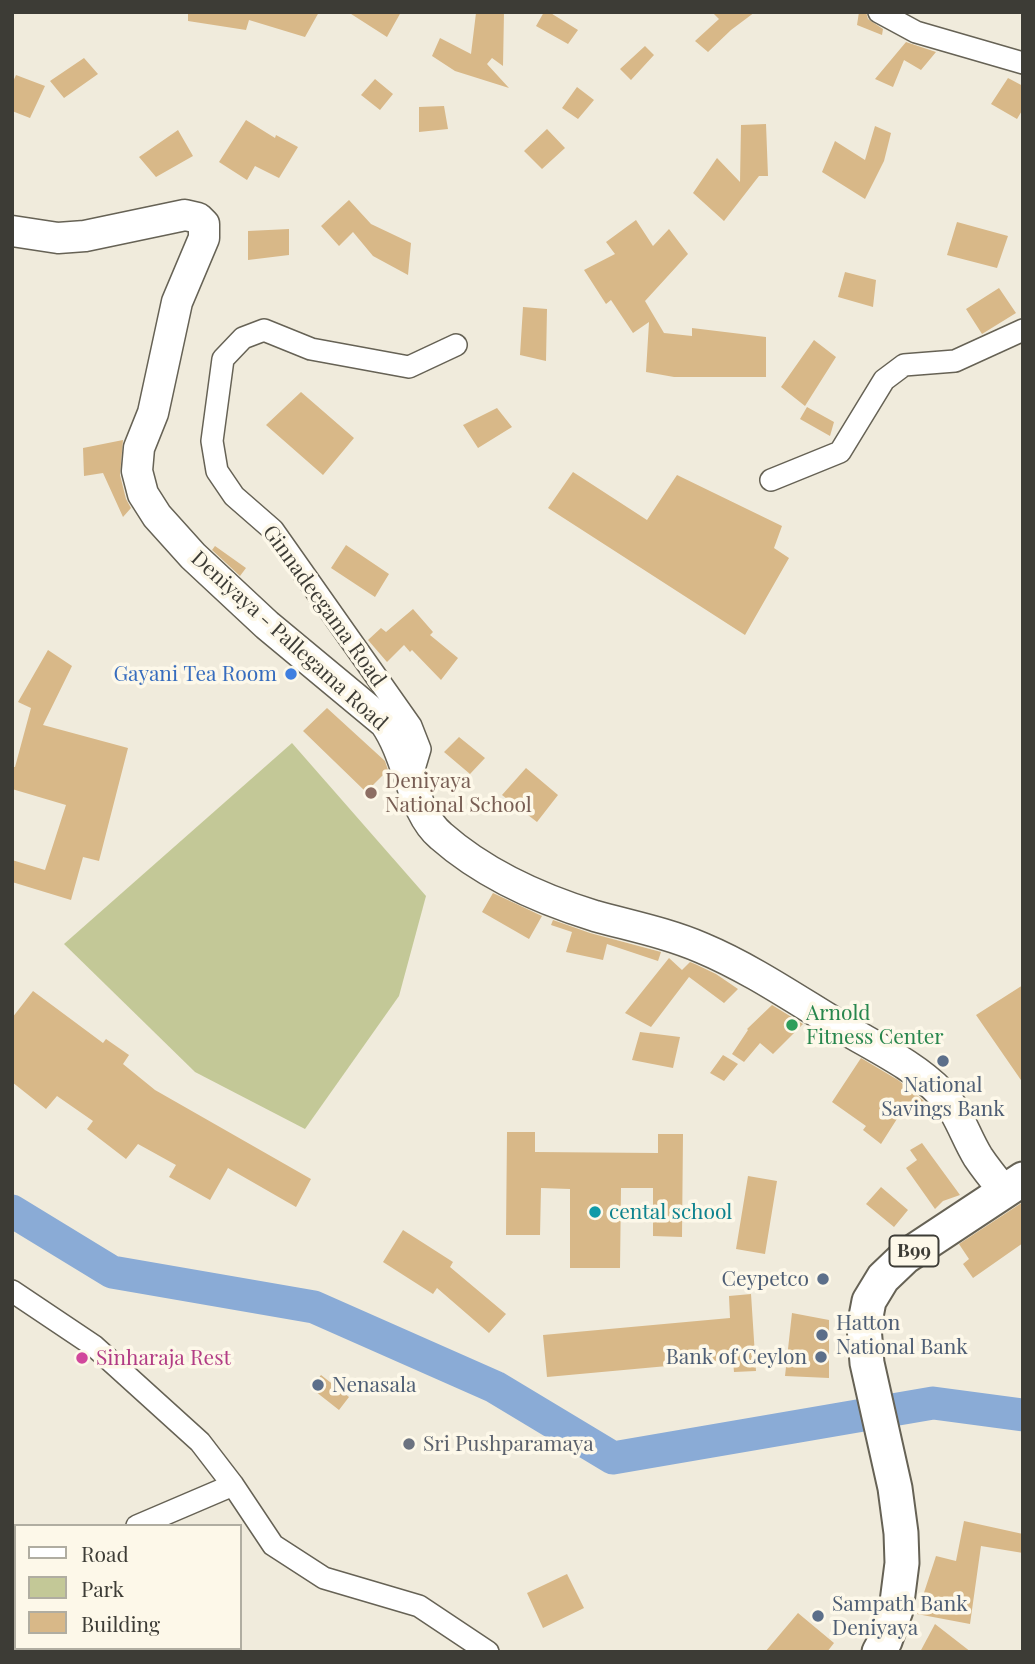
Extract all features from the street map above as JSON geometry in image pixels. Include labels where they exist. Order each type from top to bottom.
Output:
[{"type":"main road","name":"Deniyaya - Pallegama Road","points":[[14,233],[58,238],[85,236],[185,215],[198,218],[204,224],[204,238],[177,302],[153,413],[139,448],[137,471],[143,494],[157,516],[193,556],[267,625],[385,723],[397,740],[424,818],[439,835],[509,881],[549,900],[701,947],[744,968],[927,1080],[956,1111],[979,1158],[1013,1185]]},
{"type":"main road","name":"B99","points":[[879,1652],[896,1610],[902,1563],[895,1488],[867,1363],[864,1326],[869,1301],[883,1278],[905,1257],[1013,1185]]},
{"type":"street","points":[[879,12],[916,32],[1023,62]]},
{"type":"street","name":"Ginnadeegama Road","points":[[411,779],[420,749],[411,726],[273,530],[234,496],[217,471],[212,441],[223,359],[243,338],[264,330],[311,349],[409,367],[456,345]]},
{"type":"street","points":[[771,480],[840,452],[884,380],[904,365],[955,361],[1023,330]]},
{"type":"street","points":[[12,1291],[94,1346],[200,1443],[233,1485],[273,1545],[324,1578],[419,1606],[488,1652]]},
{"type":"street","points":[[142,1524],[233,1485]]},
{"type":"green space","points":[[292,743],[426,896],[399,996],[305,1129],[195,1072],[64,944]]},
{"type":"building","points":[[188,12],[319,12],[305,37],[249,20],[246,30],[188,21]]},
{"type":"building","points":[[348,12],[401,12],[387,37]]},
{"type":"building","points":[[504,12],[503,66],[492,58],[487,64],[509,88],[455,71],[432,56],[440,38],[471,54],[476,13]]},
{"type":"building","points":[[544,12],[549,12],[578,30],[568,44],[536,26]]},
{"type":"building","points":[[712,12],[755,12],[708,52],[695,41],[719,19]]},
{"type":"building","points":[[859,12],[866,12],[868,19],[883,29],[882,35],[857,25]]},
{"type":"building","points":[[906,42],[936,52],[921,70],[904,60],[893,87],[875,79]]},
{"type":"building","points":[[645,46],[654,55],[631,80],[620,69]]},
{"type":"building","points":[[84,58],[98,74],[64,98],[50,81]]},
{"type":"building","points":[[16,75],[45,86],[30,118],[12,111],[12,84]]},
{"type":"building","points":[[1008,78],[1023,86],[1023,109],[1017,119],[991,104]]},
{"type":"building","points":[[375,79],[393,94],[380,110],[361,95]]},
{"type":"building","points":[[577,87],[594,100],[578,119],[562,108]]},
{"type":"building","points":[[444,106],[448,129],[419,132],[419,107]]},
{"type":"building","points":[[246,120],[275,138],[276,135],[298,147],[279,178],[255,166],[247,180],[219,162]]},
{"type":"building","points":[[766,124],[768,176],[759,176],[724,221],[693,193],[717,158],[740,182],[741,125]]},
{"type":"building","points":[[875,126],[891,133],[884,161],[865,199],[822,172],[835,141],[865,160]]},
{"type":"building","points":[[547,129],[565,148],[542,169],[524,151]]},
{"type":"building","points":[[178,130],[193,156],[156,177],[139,157]]},
{"type":"building","points":[[349,200],[371,224],[411,243],[408,275],[373,256],[353,232],[339,246],[321,226]]},
{"type":"building","points":[[636,220],[653,246],[669,229],[688,254],[645,301],[664,333],[692,336],[692,328],[766,337],[766,377],[674,377],[646,372],[649,322],[633,333],[611,300],[606,304],[584,270],[615,254],[606,242]]},
{"type":"building","points":[[957,222],[1008,236],[997,268],[947,255]]},
{"type":"building","points":[[289,229],[289,255],[248,260],[248,231]]},
{"type":"building","points":[[845,272],[876,280],[873,307],[838,297]]},
{"type":"building","points":[[999,288],[1016,313],[982,334],[966,309]]},
{"type":"building","points":[[523,307],[547,309],[546,361],[520,355]]},
{"type":"building","points":[[814,340],[836,357],[805,406],[781,387]]},
{"type":"building","points":[[301,392],[354,438],[323,475],[266,425]]},
{"type":"building","points":[[807,407],[834,422],[830,436],[800,419]]},
{"type":"building","points":[[497,408],[512,427],[478,448],[463,425]]},
{"type":"building","points":[[123,440],[120,475],[131,508],[123,517],[103,473],[84,476],[83,448]]},
{"type":"building","points":[[573,472],[647,520],[677,475],[782,526],[774,548],[789,558],[745,635],[548,508]]},
{"type":"building","points":[[346,545],[389,574],[375,597],[331,568]]},
{"type":"building","points":[[215,546],[246,568],[240,576],[212,550]]},
{"type":"building","points":[[413,609],[433,632],[430,635],[458,658],[441,680],[404,645],[387,662],[368,640],[381,628],[386,632]]},
{"type":"building","points":[[48,650],[72,666],[43,725],[128,748],[99,861],[83,857],[71,900],[12,882],[12,860],[45,870],[66,805],[12,789],[12,767],[15,767],[31,708],[18,702]]},
{"type":"building","points":[[327,708],[385,761],[388,770],[366,792],[303,731]]},
{"type":"building","points":[[459,737],[485,758],[470,774],[444,752]]},
{"type":"building","points":[[526,768],[558,795],[537,822],[502,795]]},
{"type":"building","points":[[493,893],[542,916],[529,939],[482,912]]},
{"type":"building","points":[[553,920],[661,952],[658,961],[607,944],[603,960],[566,952],[572,932],[551,925]]},
{"type":"building","points":[[669,958],[682,970],[690,962],[716,974],[738,989],[724,1003],[689,977],[651,1027],[625,1013]]},
{"type":"building","points":[[1023,985],[1023,1083],[976,1015]]},
{"type":"building","points":[[33,991],[103,1043],[106,1039],[129,1055],[123,1064],[155,1090],[311,1179],[296,1207],[228,1168],[210,1200],[169,1177],[176,1165],[138,1144],[126,1159],[87,1129],[93,1121],[57,1096],[46,1109],[12,1082],[12,1018]]},
{"type":"building","name":"Arnold Fitness Center","points":[[772,1005],[803,1024],[773,1054],[760,1043],[744,1062],[732,1054],[747,1029]]},
{"type":"building","points":[[640,1032],[680,1037],[673,1068],[632,1060]]},
{"type":"building","points":[[723,1055],[738,1064],[724,1081],[710,1073]]},
{"type":"building","points":[[861,1058],[898,1080],[924,1101],[910,1118],[902,1111],[881,1144],[863,1130],[866,1126],[832,1102]]},
{"type":"building","name":"cental school","points":[[507,1132],[535,1132],[535,1152],[658,1153],[658,1134],[683,1134],[682,1237],[653,1236],[653,1188],[621,1188],[620,1268],[570,1268],[570,1189],[541,1188],[540,1235],[506,1235]]},
{"type":"building","points":[[922,1143],[960,1195],[943,1201],[935,1209],[906,1168],[917,1160],[910,1150]]},
{"type":"building","points":[[748,1176],[777,1181],[765,1254],[736,1249]]},
{"type":"building","points":[[881,1187],[908,1210],[894,1227],[866,1204]]},
{"type":"building","points":[[1023,1202],[1023,1243],[973,1278],[963,1264],[969,1259],[959,1244]]},
{"type":"building","points":[[403,1230],[453,1262],[450,1267],[506,1314],[489,1333],[437,1288],[433,1294],[383,1262]]},
{"type":"building","points":[[751,1294],[756,1371],[734,1372],[733,1360],[547,1377],[543,1335],[730,1318],[729,1296]]},
{"type":"building","points":[[792,1313],[829,1320],[829,1378],[785,1376]]},
{"type":"building","points":[[321,1375],[349,1397],[339,1410],[311,1388]]},
{"type":"building","points":[[964,1521],[1023,1534],[1023,1553],[981,1546],[970,1624],[917,1614],[936,1556],[956,1561]]},
{"type":"building","points":[[567,1574],[584,1608],[543,1628],[527,1593]]},
{"type":"building","points":[[798,1613],[834,1643],[827,1652],[765,1652]]},
{"type":"building","points":[[935,1624],[971,1652],[920,1652]]},
{"type":"waterway","points":[[12,1211],[112,1272],[314,1307],[495,1387],[613,1458],[933,1403],[1023,1415]]},
{"type":"place","name":"Gayani Tea Room","points":[[291,674]]},
{"type":"place","name":"Deniyaya National School","points":[[371,793]]},
{"type":"place","name":"Arnold Fitness Center","points":[[792,1025]]},
{"type":"place","name":"National Savings Bank","points":[[943,1061]]},
{"type":"place","name":"cental school","points":[[595,1212]]},
{"type":"place","name":"Ceypetco","points":[[823,1279]]},
{"type":"place","name":"Hatton National Bank","points":[[822,1335]]},
{"type":"place","name":"Bank of Ceylon","points":[[821,1357]]},
{"type":"place","name":"Sinharaja Rest","points":[[82,1358]]},
{"type":"place","name":"Nenasala","points":[[318,1385]]},
{"type":"place","name":"Sri Pushparamaya","points":[[409,1444]]},
{"type":"place","name":"Sampath Bank Deniyaya","points":[[818,1616]]}]
